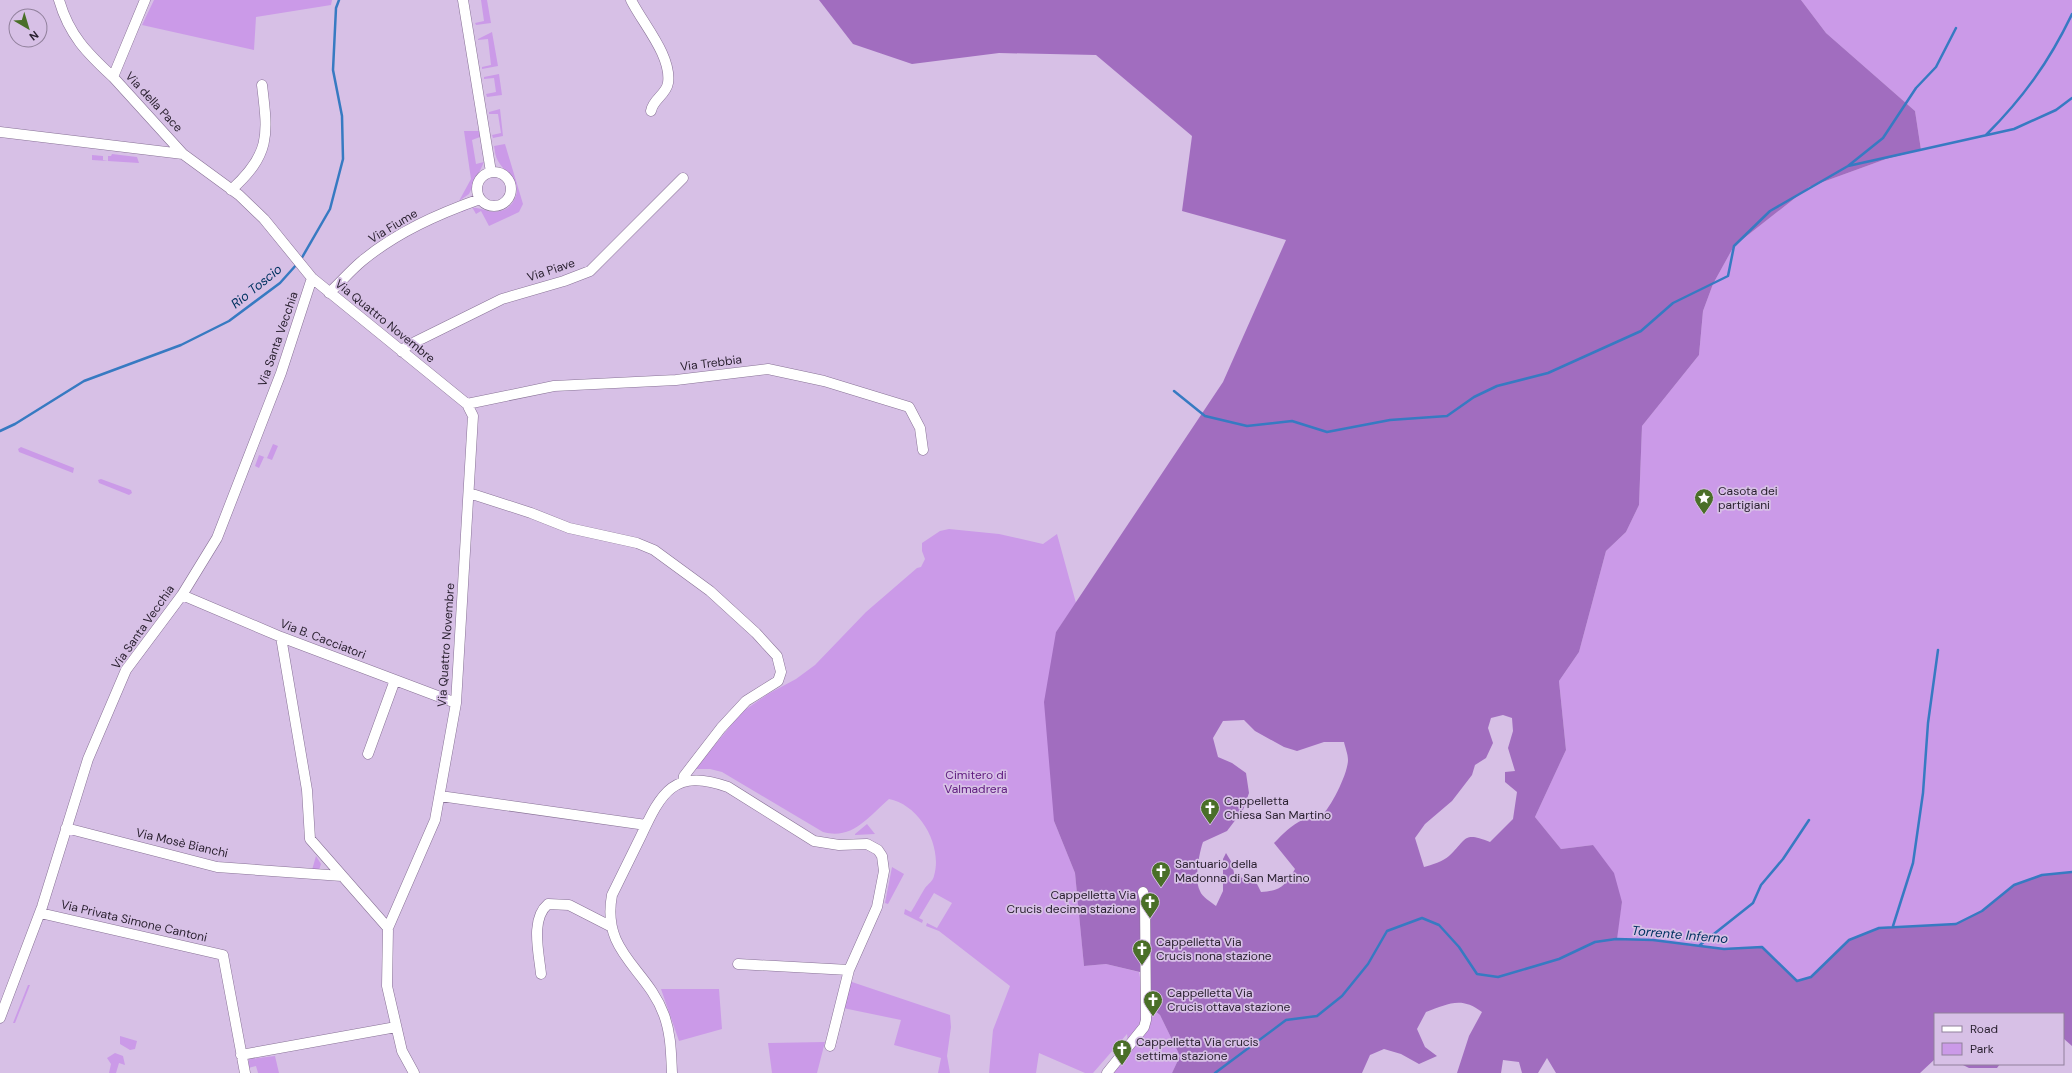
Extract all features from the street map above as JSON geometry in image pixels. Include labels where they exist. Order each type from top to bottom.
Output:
[{"type":"street","points":[[59,0],[66,24],[72,33],[91,56],[113,77]]},
{"type":"street","name":"Via della Pace","points":[[145,0],[113,77],[183,154],[232,190]]},
{"type":"street","points":[[463,0],[491,172]]},
{"type":"street","points":[[631,0],[662,53],[669,70],[668,85],[661,96],[652,104],[651,111]]},
{"type":"street","points":[[232,190],[249,174],[260,157],[266,138],[262,85]]},
{"type":"street","points":[[0,132],[183,154]]},
{"type":"street","points":[[491,172],[498,172],[507,178],[510,184],[509,196],[504,202],[498,205],[486,204],[480,199],[477,187],[480,179],[491,172]]},
{"type":"street","name":"Via Piave","points":[[402,352],[407,346],[502,299],[564,281],[590,271],[683,178]]},
{"type":"street","name":"Via Quattro Novembre","points":[[232,190],[264,220],[312,278],[467,404],[473,416],[456,703],[435,820],[388,928],[387,986],[402,1051],[414,1073]]},
{"type":"street","name":"Via Fiume","points":[[329,293],[362,261],[400,234],[443,213],[480,199]]},
{"type":"street","name":"Via Santa Vecchia","points":[[0,1018],[40,913],[88,759],[126,670],[182,595],[216,538],[282,373],[312,278]]},
{"type":"street","name":"Via Trebbia","points":[[467,404],[554,386],[676,380],[768,369],[824,381],[909,407],[920,428],[923,450]]},
{"type":"street","points":[[469,493],[531,513],[569,528],[637,543],[654,550],[710,591],[756,633],[777,656],[781,672],[778,682],[746,701],[721,728],[684,776],[683,782]]},
{"type":"street","name":"Via B. Cacciatori","points":[[182,595],[281,637],[456,703]]},
{"type":"street","points":[[281,637],[308,790],[310,840],[388,928]]},
{"type":"street","points":[[368,754],[395,680]]},
{"type":"street","points":[[672,1073],[670,1035],[664,1014],[655,997],[618,946],[612,927],[610,909],[612,894],[658,801],[672,787],[691,780],[714,782],[728,787],[814,841],[840,845],[867,844],[878,850],[884,863],[877,907],[849,970],[830,1046]]},
{"type":"street","points":[[440,796],[646,825]]},
{"type":"street","name":"Via Mosè Bianchi","points":[[66,828],[217,867],[342,876]]},
{"type":"street","points":[[1107,1073],[1144,1027],[1146,1020],[1145,900],[1143,892]]},
{"type":"street","points":[[541,974],[538,926],[539,915],[548,904],[569,905],[612,927]]},
{"type":"street","name":"Via Privata Simone Cantoni","points":[[40,913],[222,955],[241,1055]]},
{"type":"street","points":[[738,964],[849,970]]},
{"type":"street","points":[[244,1073],[241,1055],[396,1027]]},
{"type":"green space","points":[[154,0],[332,0],[331,5],[256,17],[254,50],[142,25]]},
{"type":"green space","points":[[481,0],[487,0],[491,23],[476,25],[475,23],[484,21]]},
{"type":"green space","points":[[1801,0],[2072,0],[2072,872],[2042,875],[2014,885],[1982,911],[1956,924],[1879,928],[1849,940],[1811,977],[1797,981],[1762,947],[1724,949],[1653,940],[1616,939],[1622,902],[1593,845],[1561,849],[1535,817],[1566,750],[1559,681],[1579,652],[1606,551],[1626,532],[1639,505],[1642,426],[1699,355],[1703,311],[1713,284],[1734,246],[1809,187],[1886,159],[1921,150],[1915,111],[1826,33]]},
{"type":"green space","points":[[492,32],[498,66],[482,69],[482,67],[491,65],[488,39],[478,39]]},
{"type":"green space","points":[[499,74],[502,95],[487,97],[486,94],[496,92],[494,78],[484,79],[484,77]]},
{"type":"green space","points":[[500,109],[503,136],[493,138],[492,135],[501,133],[498,114],[489,114],[489,112]]},
{"type":"green space","points":[[464,131],[479,131],[480,137],[472,140],[476,164],[484,162],[469,194],[459,201],[471,179]]},
{"type":"green space","points":[[505,144],[523,204],[519,212],[489,226],[481,211],[476,214],[472,208],[495,212],[504,210],[514,200],[517,193],[517,188],[513,179],[498,161],[494,146]]},
{"type":"green space","points":[[112,154],[137,157],[139,163],[92,160],[92,155],[103,156],[103,160],[108,161],[108,156],[111,156]]},
{"type":"green space","points":[[468,208],[470,208],[462,212],[461,210]]},
{"type":"green space","points":[[273,444],[278,446],[272,460],[264,457],[259,468],[255,466],[259,455],[267,458]]},
{"type":"green space","points":[[21,447],[74,468],[73,473],[19,452],[18,449]]},
{"type":"green space","points":[[101,479],[131,490],[132,493],[129,495],[99,483],[98,480]]},
{"type":"green space","name":"Cimitero di Valmadrera","points":[[949,529],[999,534],[1043,544],[1057,534],[1076,603],[1056,632],[1054,821],[1075,873],[1084,966],[1106,964],[1139,972],[1143,999],[1143,1013],[1136,1032],[1128,1042],[1127,1034],[1093,1073],[1085,1073],[1039,1053],[1036,1073],[989,1073],[993,1030],[1010,986],[939,931],[926,926],[927,923],[937,928],[952,903],[934,893],[919,918],[923,920],[922,923],[904,914],[905,909],[911,912],[925,888],[933,879],[936,864],[932,840],[919,818],[910,809],[889,799],[867,819],[852,830],[834,834],[823,832],[722,772],[710,769],[695,769],[742,712],[768,694],[796,679],[815,665],[866,612],[917,568],[921,567],[925,559],[922,551],[922,543],[940,531]]},
{"type":"green space","points":[[867,824],[875,834],[855,835],[855,834]]},
{"type":"green space","points":[[316,856],[321,864],[319,870],[312,870]]},
{"type":"green space","points":[[892,867],[904,874],[888,904],[885,903]]},
{"type":"green space","points":[[849,981],[950,1015],[951,1027],[947,1056],[950,1073],[938,1073],[941,1058],[894,1045],[901,1020],[843,1008]]},
{"type":"green space","points":[[28,985],[30,985],[15,1023],[13,1023]]},
{"type":"green space","points":[[661,989],[719,989],[722,1029],[679,1041]]},
{"type":"green space","points":[[1154,1010],[1160,1015],[1180,1056],[1172,1073],[1111,1073],[1147,1026]]},
{"type":"green space","points":[[120,1036],[137,1041],[135,1049],[130,1050],[120,1044]]},
{"type":"green space","points":[[825,1042],[817,1073],[772,1073],[768,1043]]},
{"type":"green space","points":[[115,1053],[123,1056],[125,1065],[119,1063],[116,1073],[109,1073],[111,1064],[107,1058]]},
{"type":"green space","points":[[275,1056],[279,1073],[258,1073],[256,1066],[248,1068],[249,1059]]},
{"type":"shaded area","points":[[819,0],[1801,0],[1826,33],[1915,111],[1921,150],[1886,159],[1809,187],[1734,246],[1713,284],[1703,311],[1699,355],[1642,426],[1639,505],[1626,532],[1606,551],[1579,652],[1559,681],[1566,750],[1535,817],[1561,849],[1593,845],[1614,873],[1622,902],[1617,939],[1653,940],[1724,949],[1762,947],[1797,981],[1811,977],[1849,940],[1879,928],[1956,924],[1982,911],[2014,885],[2042,875],[2072,872],[2072,1046],[2064,1039],[2064,1013],[1934,1013],[1934,1060],[1920,1073],[1556,1073],[1547,1058],[1538,1073],[1522,1073],[1519,1062],[1503,1060],[1501,1073],[1457,1073],[1469,1036],[1482,1012],[1467,1004],[1454,1003],[1426,1012],[1417,1029],[1425,1047],[1437,1056],[1419,1064],[1401,1054],[1384,1049],[1370,1055],[1362,1073],[1172,1073],[1180,1056],[1160,1015],[1154,1010],[1144,973],[1106,964],[1084,966],[1075,873],[1054,821],[1044,702],[1056,632],[1223,382],[1286,240],[1182,211],[1192,136],[1096,55],[999,53],[912,64],[853,44]],"holes":[[[1503,715],[1512,718],[1513,731],[1508,748],[1515,771],[1505,772],[1505,782],[1517,792],[1513,819],[1490,842],[1475,837],[1466,838],[1447,858],[1424,867],[1415,838],[1425,824],[1452,801],[1472,775],[1475,765],[1486,758],[1493,743],[1488,728],[1491,718]],[[1244,720],[1255,731],[1284,747],[1297,751],[1324,742],[1344,742],[1348,758],[1347,766],[1338,790],[1325,812],[1317,818],[1303,820],[1295,824],[1274,843],[1295,869],[1286,883],[1278,889],[1261,892],[1257,884],[1247,881],[1234,873],[1232,863],[1226,853],[1223,859],[1223,891],[1216,906],[1201,893],[1198,886],[1198,867],[1201,847],[1203,842],[1227,831],[1243,810],[1249,793],[1246,773],[1232,763],[1218,757],[1213,738],[1223,721]]]},
{"type":"shaded area","points":[[1963,1065],[1999,1065],[1997,1068],[1969,1068]]},
{"type":"waterway","name":"Rio Toscio","points":[[300,261],[330,209],[343,159],[342,116],[333,70],[336,8],[339,0]]},
{"type":"waterway","points":[[1986,135],[2012,107],[2034,79],[2054,48],[2072,14]]},
{"type":"waterway","points":[[1174,391],[1205,416],[1247,426],[1292,421],[1327,432],[1390,420],[1447,416],[1474,397],[1497,386],[1548,373],[1641,331],[1673,303],[1728,276],[1734,246],[1770,211],[1848,166],[1883,138],[1916,88],[1936,67],[1956,28]]},
{"type":"waterway","points":[[1848,166],[2014,129],[2056,110],[2072,98]]},
{"type":"waterway","name":"Rio Toscio","points":[[0,431],[15,424],[84,381],[181,345],[229,321],[280,283],[297,264]]},
{"type":"waterway","points":[[1893,926],[1913,863],[1923,793],[1928,723],[1938,650]]},
{"type":"waterway","points":[[1700,945],[1753,903],[1761,885],[1783,859],[1809,820]]},
{"type":"waterway","name":"Torrente Inferno","points":[[1215,1073],[1286,1020],[1317,1016],[1342,996],[1368,964],[1387,931],[1422,918],[1439,925],[1459,947],[1477,974],[1498,977],[1559,959],[1595,942],[1616,939],[1653,940],[1724,949],[1762,947],[1797,981],[1811,977],[1849,940],[1879,928],[1956,924],[1982,911],[2014,885],[2042,875],[2072,872]]},
{"type":"place","name":"Casota dei partigiani","points":[[1704,515]]},
{"type":"place","name":"Cappelletta Chiesa San Martino","points":[[1210,825]]},
{"type":"place","name":"Santuario della Madonna di San Martino","points":[[1161,888]]},
{"type":"place","name":"Cappelletta Via Crucis decima stazione","points":[[1150,919]]},
{"type":"place","name":"Cappelletta Via Crucis nona stazione","points":[[1142,966]]},
{"type":"place","name":"Cappelletta Via Crucis ottava stazione","points":[[1153,1017]]},
{"type":"place","name":"Cappelletta Via crucis settima stazione","points":[[1122,1066]]}]
